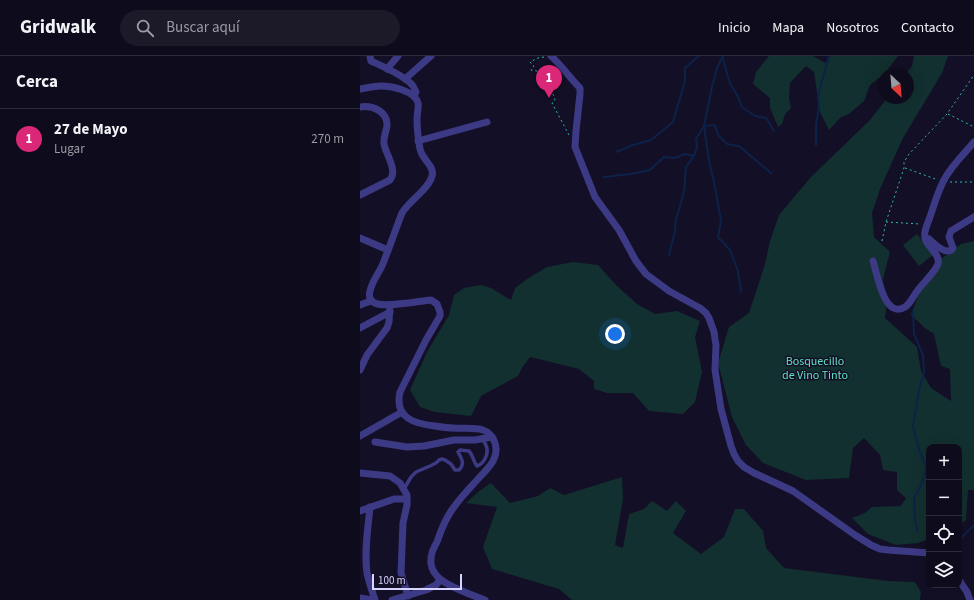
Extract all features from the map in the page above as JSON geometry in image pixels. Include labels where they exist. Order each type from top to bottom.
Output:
[{"type":"street","points":[[364,56],[412,85],[416,92],[414,96]]},
{"type":"street","points":[[387,69],[398,56]]},
{"type":"street","points":[[404,79],[431,56]]},
{"type":"street","points":[[548,56],[563,67],[575,84],[580,88],[575,147],[595,197],[619,230],[640,268],[655,281],[700,308],[709,318],[715,339],[715,370],[721,409],[731,446],[738,461],[754,473],[793,491],[871,545],[880,549],[926,553]]},
{"type":"street","points":[[360,89],[376,86],[389,86],[414,96],[418,106],[418,141],[422,155],[433,172],[424,189],[402,213],[388,250],[369,292],[371,301]]},
{"type":"street","points":[[360,107],[374,107],[384,115],[387,122],[384,145],[393,173],[390,180],[360,195]]},
{"type":"street","points":[[418,141],[487,122]]},
{"type":"street","points":[[873,261],[878,281],[889,304],[894,308],[900,309],[905,307],[911,302],[915,293],[932,274],[938,264],[939,259],[927,243],[924,236],[927,224],[943,182],[960,158],[974,142]]},
{"type":"street","points":[[925,232],[933,243],[949,252],[953,250],[949,237],[951,231],[974,217]]},
{"type":"street","points":[[360,238],[388,250]]},
{"type":"street","points":[[360,328],[390,309],[431,300],[437,304],[440,316],[426,340],[400,392],[399,399],[402,412],[406,417],[414,422],[453,428],[482,429],[487,432],[495,442],[496,450],[491,465],[453,508],[433,550],[431,560],[432,568],[440,580],[468,597],[485,600]]},
{"type":"street","points":[[360,305],[371,301],[390,309]]},
{"type":"street","points":[[360,370],[367,355],[390,322],[390,309]]},
{"type":"street","points":[[360,436],[402,412]]},
{"type":"street","points":[[375,442],[407,448],[454,440],[475,440],[492,437]]},
{"type":"street","points":[[360,473],[390,476],[400,483],[407,495],[408,499],[403,523],[401,573],[408,596]]},
{"type":"street","points":[[360,511],[394,499],[408,499]]},
{"type":"street","points":[[360,598],[374,600],[367,572],[367,538],[370,507]]},
{"type":"street","points":[[392,600],[432,588],[440,580]]},
{"type":"street","points":[[962,584],[970,600]]},
{"type":"lane","points":[[404,488],[416,472],[436,463],[439,460],[445,460],[451,464],[455,470],[462,468],[462,460],[458,452],[460,450],[470,451],[475,464],[479,466],[483,463],[487,453],[487,449],[482,438]]},
{"type":"path","points":[[548,56],[538,58],[530,62],[534,66],[531,70],[537,72],[555,96],[555,100],[552,103],[568,134],[571,146],[575,147]]},
{"type":"path","points":[[882,241],[886,222],[904,168],[904,162],[947,114],[974,75]]},
{"type":"path","points":[[947,114],[974,127]]},
{"type":"path","points":[[886,222],[927,224]]},
{"type":"green space","points":[[769,56],[813,56],[825,63],[831,56],[898,56],[889,68],[878,68],[878,79],[870,85],[864,101],[849,114],[840,118],[829,130],[820,112],[814,72],[806,66],[790,83],[789,97],[791,108],[785,114],[782,124],[778,127],[770,108],[770,98],[753,84],[756,72]]},
{"type":"green space","name":"Bosquecillo de Vino Tinto","points":[[914,56],[948,56],[942,73],[903,138],[880,189],[872,213],[874,237],[890,252],[883,279],[887,301],[885,318],[917,347],[921,371],[931,388],[951,401],[950,369],[941,366],[934,334],[911,315],[934,264],[961,244],[974,241],[974,490],[968,490],[966,520],[962,523],[962,444],[926,444],[926,540],[918,543],[896,545],[868,534],[852,518],[865,513],[872,507],[901,506],[906,498],[897,490],[897,472],[883,470],[880,455],[864,438],[853,448],[849,478],[806,480],[763,463],[746,445],[732,417],[718,363],[729,327],[749,313],[779,215],[811,177],[870,120],[882,104],[914,104],[914,68],[910,68]]},
{"type":"green space","points":[[917,234],[933,255],[919,266],[903,245]]},
{"type":"green space","points":[[573,262],[598,265],[616,285],[637,304],[655,314],[677,311],[700,321],[695,337],[702,372],[695,402],[683,414],[649,411],[633,393],[607,393],[594,389],[594,381],[579,369],[530,357],[518,376],[481,396],[471,416],[435,412],[420,407],[410,390],[427,352],[449,315],[454,295],[464,288],[481,285],[491,288],[511,300],[515,288],[527,279],[547,267]]},
{"type":"green space","points":[[622,477],[623,499],[615,545],[623,548],[629,514],[644,509],[652,501],[667,511],[676,501],[686,511],[673,533],[701,554],[724,537],[735,509],[744,509],[763,531],[766,548],[784,568],[888,581],[915,582],[921,592],[920,600],[572,600],[559,589],[492,569],[483,547],[497,507],[466,503],[478,492],[491,483],[510,503],[538,496],[550,488],[564,495]]},
{"type":"waterway","points":[[616,152],[651,140],[673,122],[685,81],[685,68],[699,56]]},
{"type":"waterway","points":[[722,56],[730,83],[742,107],[755,116],[766,118],[774,131]]},
{"type":"waterway","points":[[723,56],[717,68],[704,126],[709,161],[721,221],[718,237],[730,250],[738,271],[741,292]]},
{"type":"waterway","points":[[816,145],[816,124],[819,107],[818,95],[829,56]]},
{"type":"waterway","points":[[669,255],[675,231],[676,218],[684,191],[686,167],[694,156],[697,147],[696,139],[704,126],[715,125],[718,135],[727,144],[739,146],[771,173]]},
{"type":"waterway","points":[[604,177],[650,170],[664,157],[675,158],[685,154],[694,156]]},
{"type":"waterway","points":[[913,310],[914,334],[923,355],[924,372],[919,390],[913,427],[920,452],[927,468],[921,485],[914,498],[917,531]]},
{"type":"waterway","points":[[962,537],[974,525]]},
{"type":"place","name":"27 de Mayo","points":[[549,98]]}]
